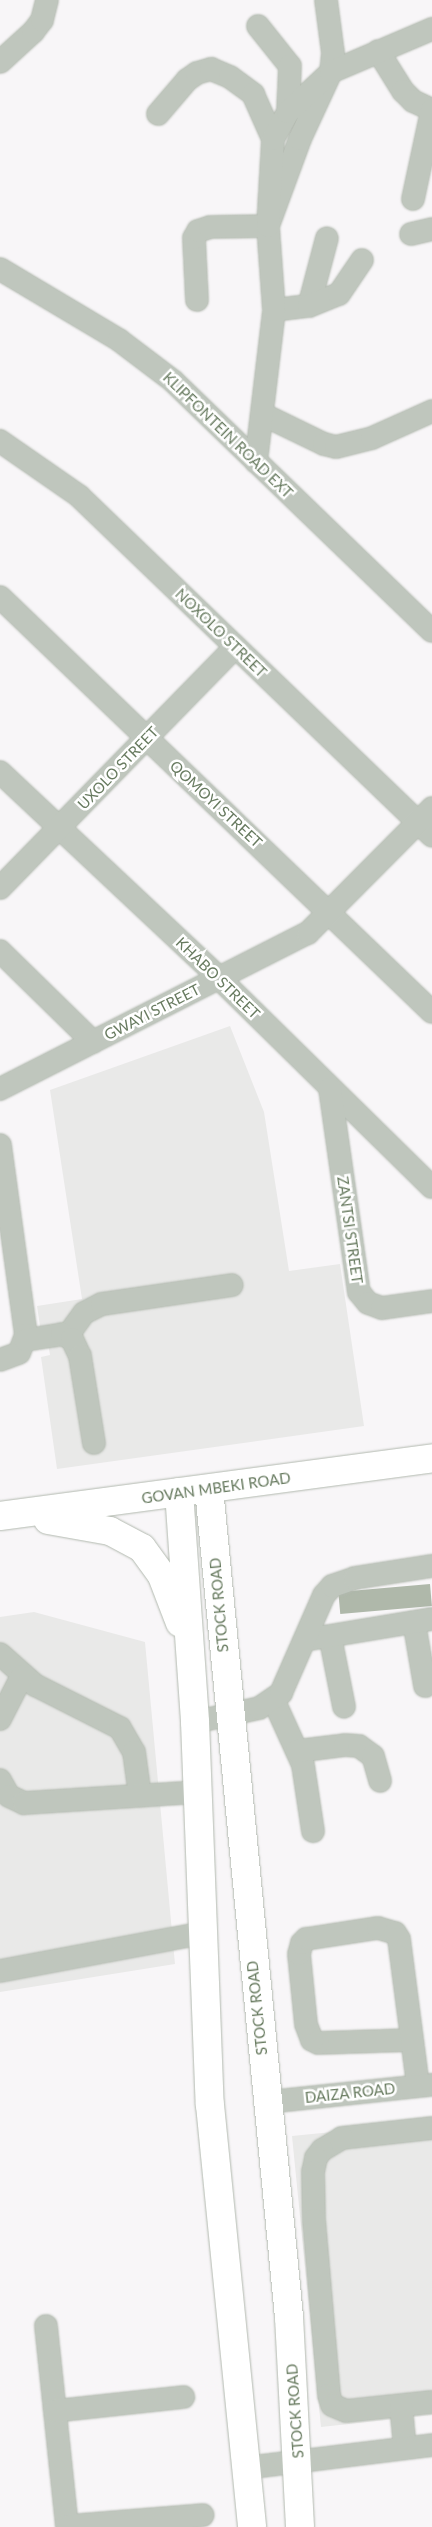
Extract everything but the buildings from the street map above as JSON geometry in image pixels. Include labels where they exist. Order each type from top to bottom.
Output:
[{"type":"main road","name":"GOVAN MBEKI ROAD","points":[[7,1515],[432,1458]]},
{"type":"main road","name":"STOCK ROAD","points":[[208,1489],[289,2317],[300,2527]]},
{"type":"main road","name":"STOCK ROAD","points":[[178,1492],[196,1722],[210,2105],[252,2527]]},
{"type":"main road","points":[[7,1515],[110,1531],[142,1548],[169,1592],[192,1662]]},
{"type":"street","points":[[0,62],[33,32],[42,20],[47,0]]},
{"type":"street","points":[[268,226],[300,139],[331,72],[333,53],[326,0]]},
{"type":"street","points":[[258,26],[290,66],[288,112]]},
{"type":"street","points":[[256,462],[274,310],[268,226],[273,139],[288,112],[331,72],[432,29]]},
{"type":"street","points":[[378,51],[403,91],[413,101],[432,110],[413,199]]},
{"type":"street","points":[[158,114],[187,80],[211,69],[242,84],[253,94],[273,139]]},
{"type":"street","points":[[197,300],[194,238],[198,231],[210,227],[268,226]]},
{"type":"street","points":[[309,306],[327,238]]},
{"type":"street","points":[[274,310],[309,306],[339,294],[362,260]]},
{"type":"street","name":"KLIPFONTEIN ROAD EXT","points":[[0,270],[142,357],[173,381],[432,631]]},
{"type":"street","points":[[262,414],[324,444],[336,447],[372,438],[432,411]]},
{"type":"street","name":"NOXOLO STREET","points":[[0,441],[78,496],[235,647],[427,823]]},
{"type":"street","name":"QOMOYI STREET","points":[[0,597],[432,1012]]},
{"type":"street","name":"UXOLO STREET","points":[[0,888],[235,647]]},
{"type":"street","name":"KHABO STREET","points":[[0,772],[219,978],[432,1187]]},
{"type":"street","name":"GWAYI STREET","points":[[0,1089],[308,933],[427,823]]},
{"type":"street","points":[[0,951],[93,1042]]},
{"type":"street","name":"ZANTSI STREET","points":[[330,1089],[359,1292],[368,1303],[382,1308],[432,1301]]},
{"type":"street","points":[[0,1145],[26,1340],[19,1353],[0,1360]]},
{"type":"street","points":[[26,1340],[68,1335],[84,1313],[102,1304],[232,1285]]},
{"type":"street","points":[[68,1335],[80,1356],[94,1443]]},
{"type":"street","points":[[196,1722],[229,1717],[274,1701],[286,1686],[324,1595],[332,1586],[355,1578],[432,1566]]},
{"type":"street","points":[[306,1640],[423,1620],[425,1686]]},
{"type":"street","points":[[330,1636],[344,1707]]},
{"type":"street","points":[[0,1654],[22,1676],[120,1728],[134,1752],[140,1796]]},
{"type":"street","points":[[0,1719],[22,1676]]},
{"type":"street","points":[[274,1701],[297,1751],[307,1779],[313,1831]]},
{"type":"street","points":[[297,1751],[345,1745],[359,1746],[373,1756],[380,1781]]},
{"type":"street","points":[[0,1780],[9,1796],[24,1803],[198,1792]]},
{"type":"street","points":[[411,2040],[318,2043],[312,2040],[306,2024],[298,1954],[302,1943],[306,1939],[378,1928],[395,1933],[399,1939],[411,2040],[425,2086]]},
{"type":"street","points":[[0,1971],[203,1933]]},
{"type":"street","name":"DAIZA ROAD","points":[[268,2102],[425,2086]]},
{"type":"street","points":[[432,2128],[342,2138],[322,2150],[316,2158],[313,2172],[314,2220],[330,2400],[335,2407],[346,2410],[432,2402]]},
{"type":"street","points":[[46,2326],[67,2527],[203,2515]]},
{"type":"street","points":[[55,2410],[183,2397]]},
{"type":"street","points":[[401,2406],[406,2448]]},
{"type":"street","points":[[245,2468],[406,2448],[432,2448]]},
{"type":"shaded area","points":[[230,1026],[264,1112],[289,1271],[340,1264],[364,1426],[57,1469],[41,1357],[50,1355],[45,1326],[40,1326],[37,1306],[82,1299],[50,1090]]},
{"type":"shaded area","points":[[34,1612],[145,1642],[175,1964],[0,1992],[0,1617]]},
{"type":"shaded area","points":[[432,2122],[432,2415],[321,2427],[292,2136]]}]
